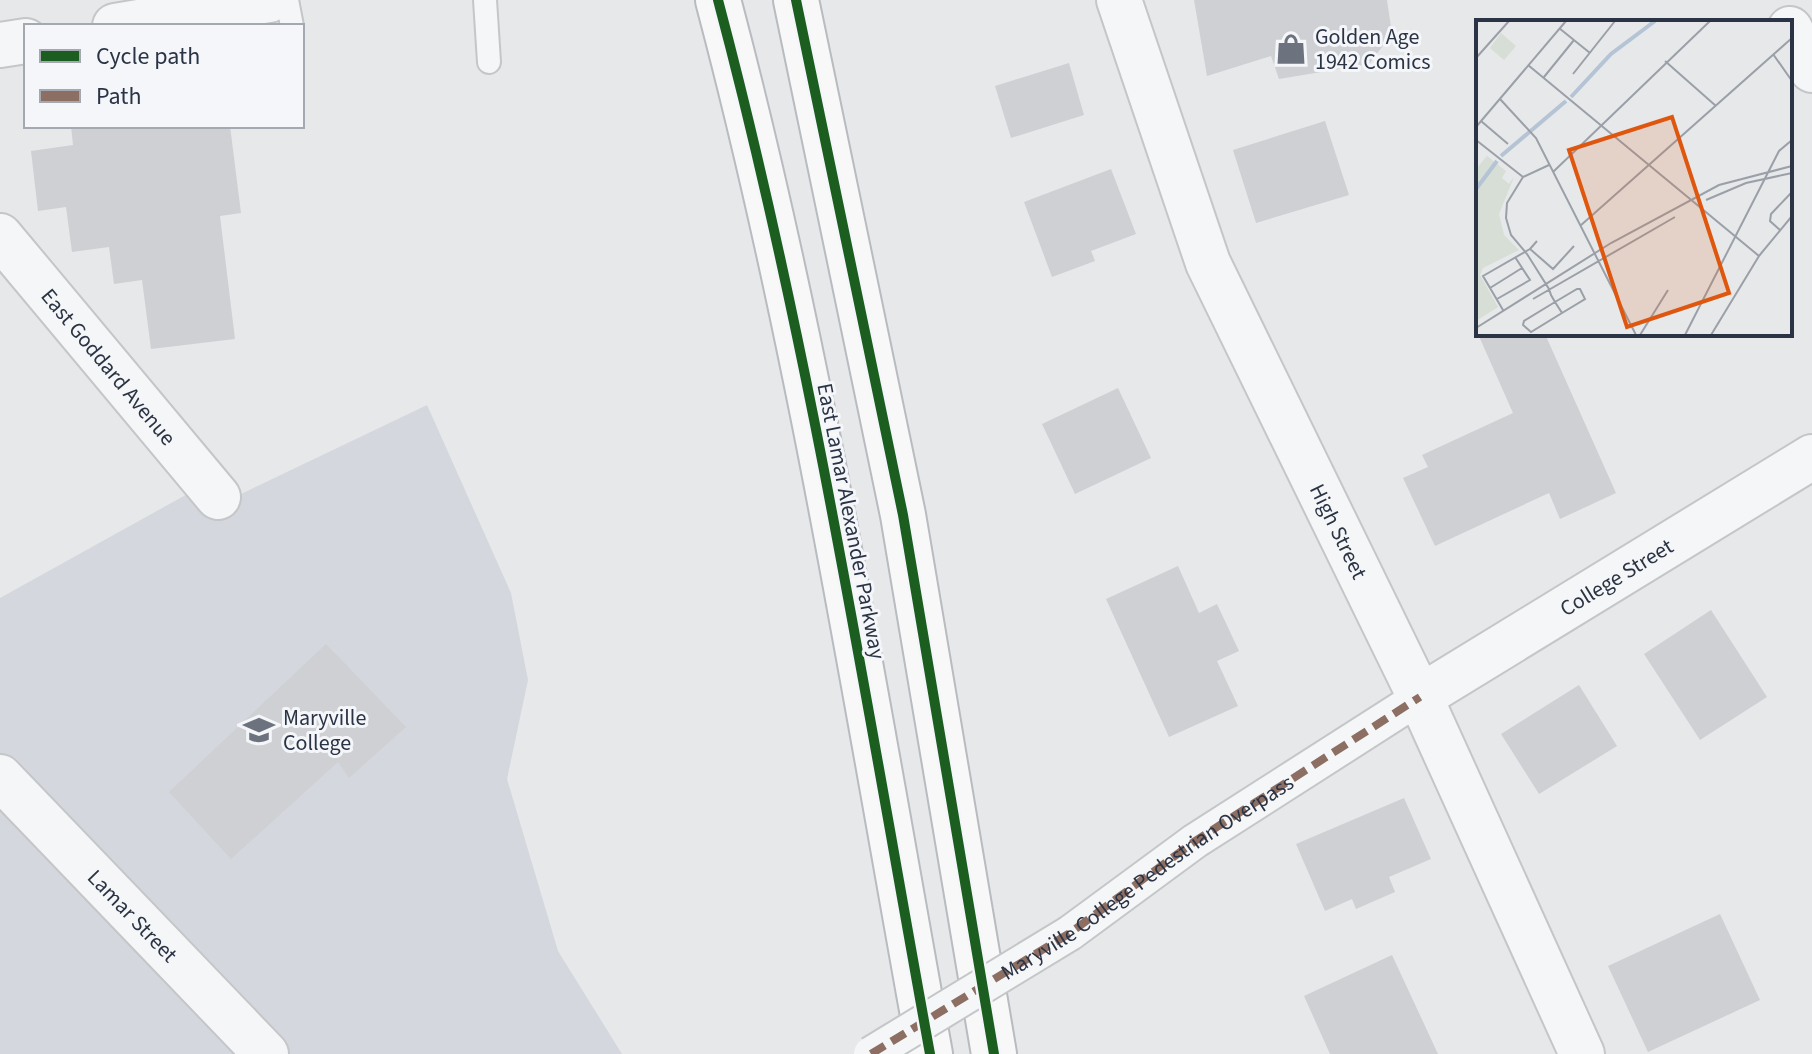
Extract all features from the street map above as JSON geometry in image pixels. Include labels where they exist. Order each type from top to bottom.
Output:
[{"type":"highway","name":"East Lamar Alexander Parkway","points":[[718,0],[747,111],[829,499],[930,1054]]},
{"type":"highway","points":[[796,0],[903,515],[994,1054]]},
{"type":"street","points":[[127,24],[269,0]]},
{"type":"street","name":"High Street","points":[[1119,0],[1208,263],[1420,697],[1582,1054]]},
{"type":"street","points":[[1775,0],[1785,20]]},
{"type":"street","points":[[1792,33],[1812,70]]},
{"type":"street","points":[[0,45],[24,41]]},
{"type":"street","name":"East Goddard Avenue","points":[[0,236],[218,497]]},
{"type":"street","name":"College Street","points":[[1420,697],[1812,457]]},
{"type":"street","name":"Maryville College Pedestrian Overpass","points":[[871,1054],[1070,933],[1195,841],[1420,697]]},
{"type":"street","name":"Lamar Street","points":[[0,777],[266,1054]]},
{"type":"lane","points":[[287,0],[292,24]]},
{"type":"lane","points":[[485,0],[489,62]]},
{"type":"shaded area","name":"Maryville College","points":[[427,405],[511,593],[528,680],[507,779],[558,951],[622,1054],[0,1054],[0,598],[191,492],[239,495]]},
{"type":"building","name":"Golden Age 1942 Comics","points":[[1194,0],[1387,0],[1392,34],[1369,64],[1279,79],[1271,56],[1207,76]]},
{"type":"building","points":[[1069,63],[1084,115],[1011,138],[995,86]]},
{"type":"building","points":[[1325,121],[1349,195],[1256,223],[1233,150]]},
{"type":"building","points":[[71,128],[230,128],[241,213],[220,216],[235,339],[151,349],[142,280],[114,284],[109,247],[72,252],[66,207],[38,211],[31,151],[73,145]]},
{"type":"building","points":[[1111,169],[1136,234],[1091,251],[1095,261],[1052,277],[1024,202]]},
{"type":"building","points":[[1479,336],[1546,336],[1616,493],[1560,519],[1549,493],[1435,546],[1403,478],[1428,467],[1422,455],[1513,413]]},
{"type":"building","points":[[1118,388],[1151,458],[1075,494],[1042,424]]},
{"type":"building","points":[[1178,566],[1199,613],[1217,604],[1239,651],[1217,661],[1238,706],[1169,737],[1106,599]]},
{"type":"building","points":[[1711,610],[1767,697],[1700,740],[1644,654]]},
{"type":"building","points":[[326,644],[406,727],[349,778],[338,762],[231,859],[169,792]]},
{"type":"building","points":[[1579,685],[1617,746],[1539,794],[1501,734]]},
{"type":"building","points":[[1404,798],[1431,859],[1389,877],[1395,892],[1356,909],[1352,899],[1325,911],[1296,844]]},
{"type":"building","points":[[1720,914],[1760,1000],[1648,1052],[1608,966]]},
{"type":"building","points":[[1392,955],[1438,1054],[1330,1054],[1304,996]]},
{"type":"marked path","points":[[871,1054],[1070,933],[1195,841],[1420,697]]},
{"type":"cycle path","points":[[718,0],[751,130],[809,393],[930,1054]]},
{"type":"cycle path","points":[[796,0],[903,515],[994,1054]]},
{"type":"place","name":"Golden Age 1942 Comics","points":[[1291,49]]},
{"type":"place","name":"Maryville College","points":[[259,730]]}]
